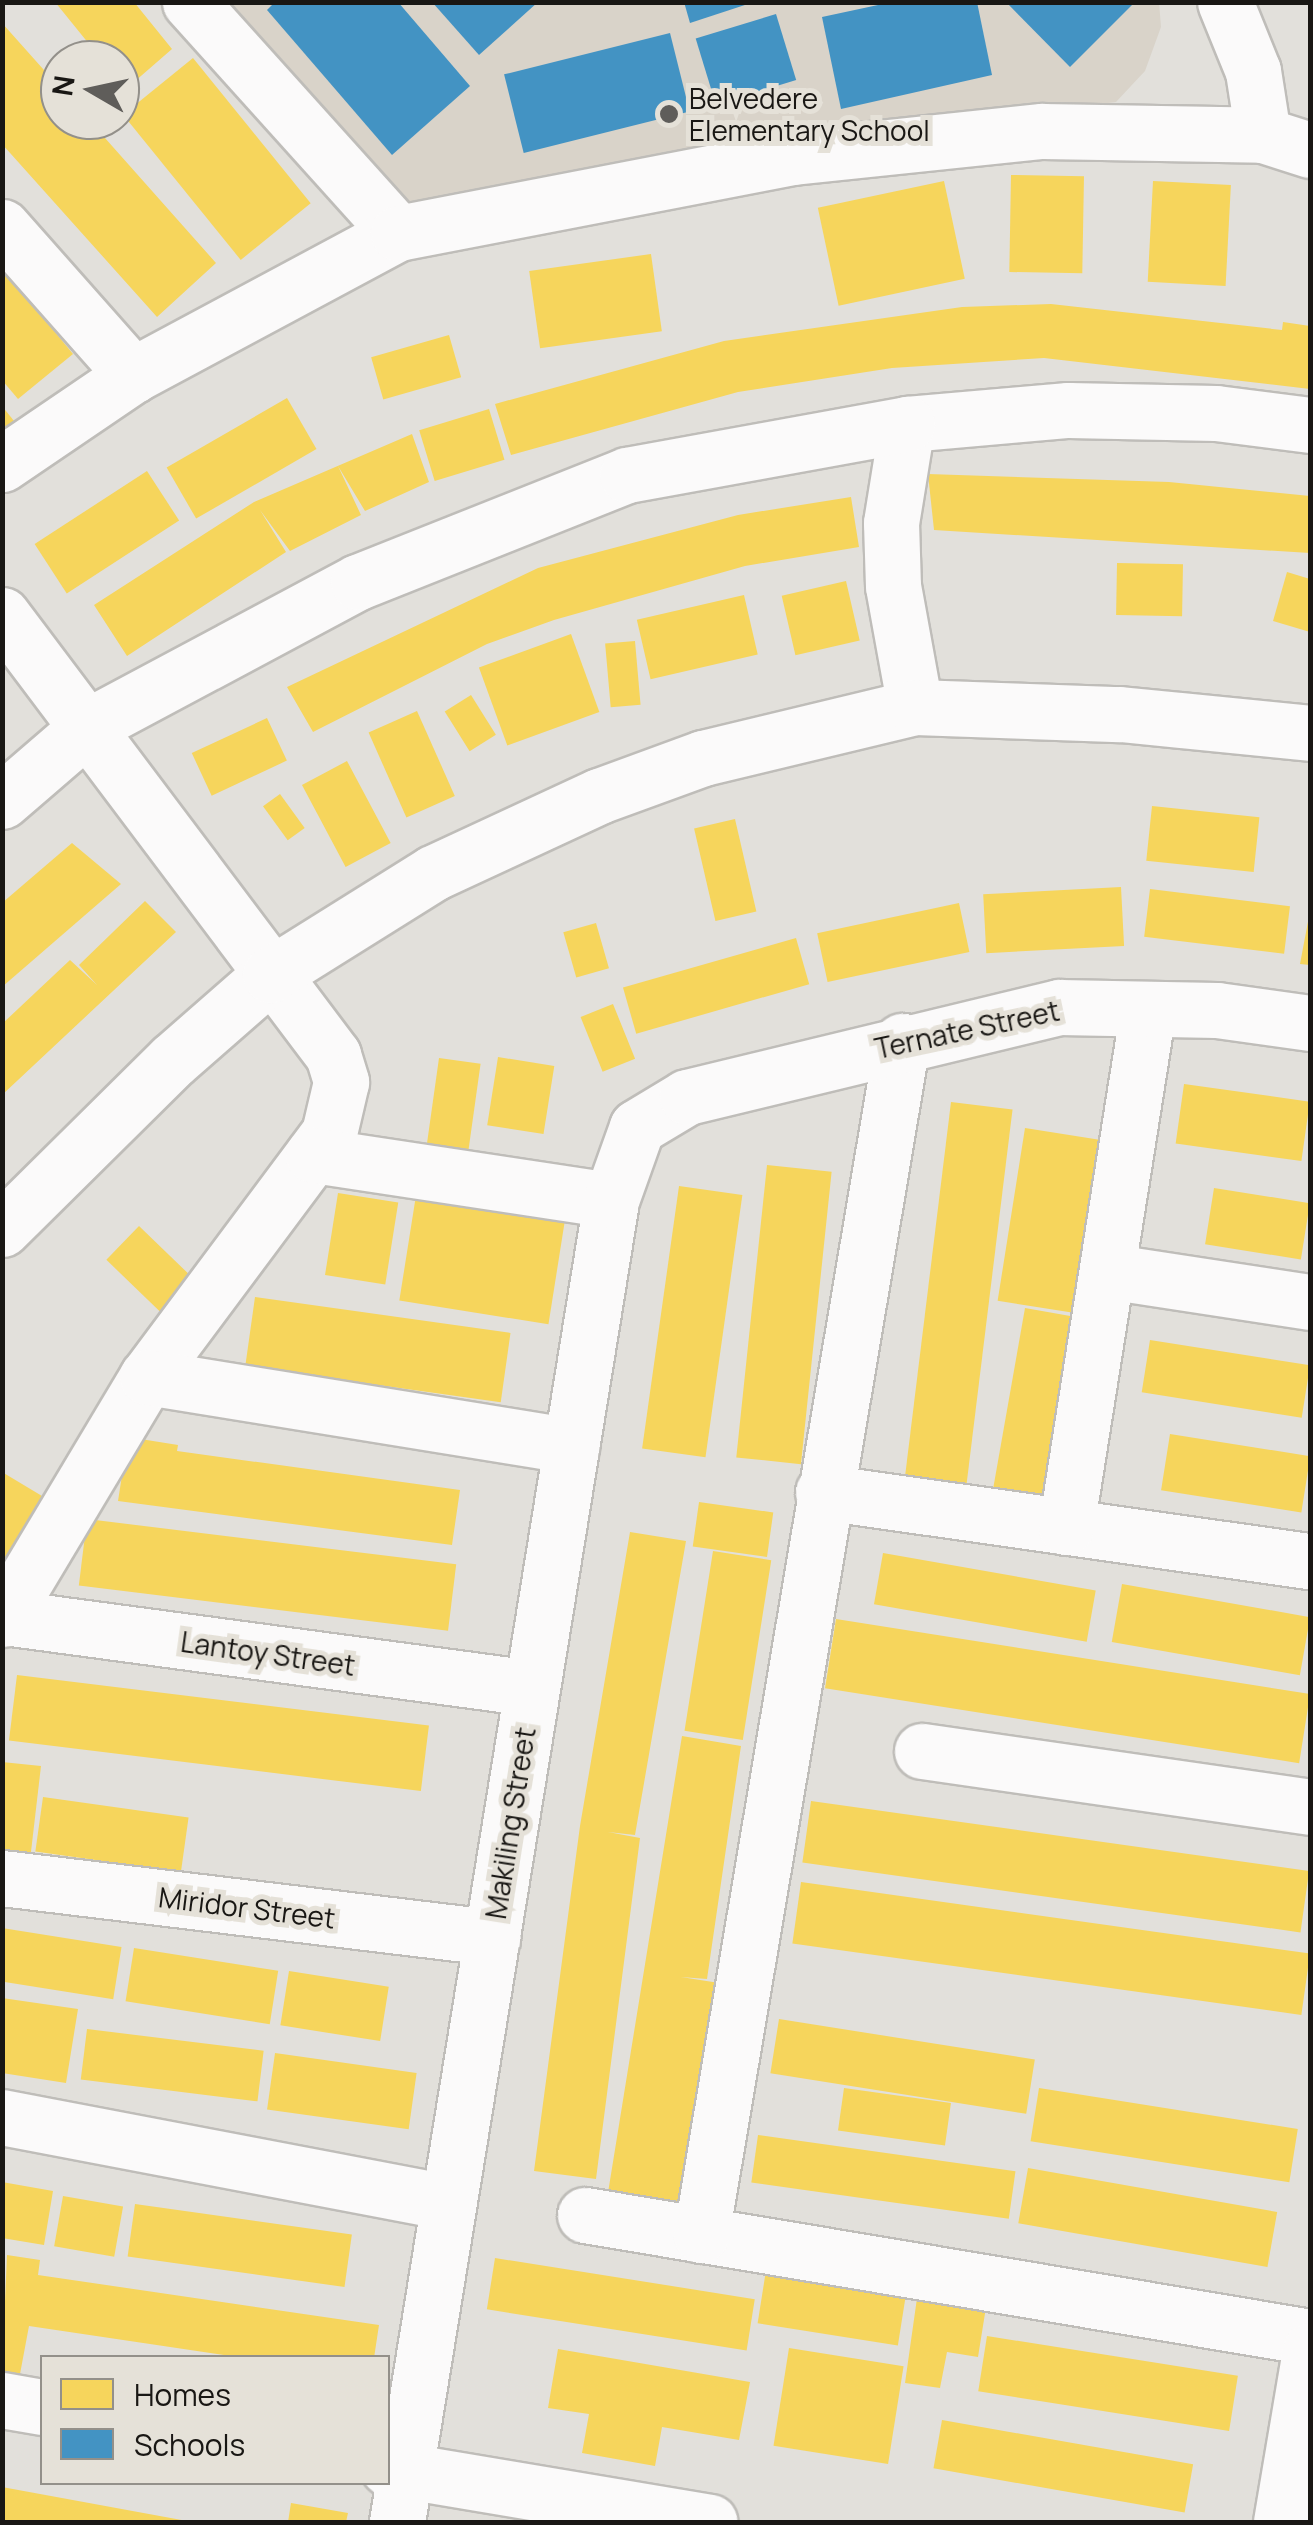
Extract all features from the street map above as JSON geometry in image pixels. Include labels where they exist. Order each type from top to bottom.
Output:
[{"type":"street","points":[[190,2],[398,233]]},
{"type":"street","points":[[2,464],[133,375],[398,233],[812,155],[1042,131],[1287,143],[1225,2]]},
{"type":"street","points":[[2,227],[133,375]]},
{"type":"street","points":[[2,801],[90,725],[358,582],[627,475],[907,424],[1068,410],[1216,413],[1310,425]]},
{"type":"street","points":[[907,424],[891,523],[893,586],[914,707]]},
{"type":"street","points":[[2,615],[90,725],[270,975],[333,1055],[341,1082],[339,1109],[313,1155],[147,1377],[3,1618]]},
{"type":"street","points":[[2,1229],[270,975],[433,873],[599,796],[703,758],[914,707],[1120,714],[1310,733]]},
{"type":"street","name":"Ternate Street","points":[[637,1127],[688,1097],[1059,1007],[1148,1009],[1310,1023]]},
{"type":"street","points":[[1066,1527],[1148,1009]]},
{"type":"street","points":[[701,2235],[823,1492],[902,1042]]},
{"type":"street","name":"Makiling Street","points":[[396,2487],[448,2202],[611,1200],[637,1127]]},
{"type":"street","points":[[313,1155],[611,1200]]},
{"type":"street","points":[[1107,1271],[1310,1302]]},
{"type":"street","points":[[147,1377],[571,1446]]},
{"type":"street","points":[[823,1492],[1310,1561]]},
{"type":"street","name":"Lantoy Street","points":[[3,1618],[531,1688]]},
{"type":"street","points":[[922,1752],[1310,1807]]},
{"type":"street","name":"Miridor Street","points":[[2,1878],[492,1936]]},
{"type":"street","points":[[2,2117],[448,2202]]},
{"type":"street","points":[[585,2215],[1310,2337]]},
{"type":"street","points":[[1281,2522],[1310,2350]]},
{"type":"street","points":[[2,2400],[40,2408]]},
{"type":"street","points":[[396,2487],[706,2522]]},
{"type":"shaded area","name":"Belvedere Elementary School","points":[[1159,2],[1161,27],[1145,71],[1116,102],[695,155],[396,206],[220,3]]},
{"type":"building: Homes","points":[[55,2],[134,2],[172,49],[140,77],[140,40],[86,40]]},
{"type":"building: Homes","points":[[2,23],[40,66],[40,140],[107,140],[216,263],[157,317],[2,144]]},
{"type":"building: Homes","points":[[193,58],[311,203],[241,260],[140,136],[140,101]]},
{"type":"building: Homes","points":[[1011,175],[1084,176],[1082,273],[1009,272]]},
{"type":"building: Homes","points":[[944,181],[965,279],[839,306],[818,208]]},
{"type":"building: Homes","points":[[1153,181],[1231,185],[1226,286],[1148,282]]},
{"type":"building: Homes","points":[[651,254],[662,331],[540,348],[529,271]]},
{"type":"building: Homes","points":[[2,267],[73,354],[18,399],[2,380]]},
{"type":"building: Homes","points":[[1051,304],[1282,330],[1283,322],[1310,326],[1310,389],[1044,358],[892,368],[738,392],[511,455],[495,404],[724,341],[962,307]]},
{"type":"building: Homes","points":[[449,335],[461,377],[383,400],[371,357]]},
{"type":"building: Homes","points":[[287,398],[316,449],[196,519],[167,468]]},
{"type":"building: Homes","points":[[2,406],[18,426],[2,439]]},
{"type":"building: Homes","points":[[489,409],[504,460],[435,481],[419,430]]},
{"type":"building: Homes","points":[[412,434],[429,482],[365,511],[338,466],[361,515],[290,551],[260,510],[286,552],[127,656],[94,605],[254,502]]},
{"type":"building: Homes","points":[[147,471],[179,520],[67,593],[35,544]]},
{"type":"building: Homes","points":[[928,474],[1169,482],[1310,496],[1310,553],[934,530]]},
{"type":"building: Homes","points":[[851,497],[859,547],[745,566],[554,620],[487,644],[313,732],[287,687],[538,568],[738,515]]},
{"type":"building: Homes","points":[[1117,563],[1183,564],[1182,616],[1116,615]]},
{"type":"building: Homes","points":[[1287,572],[1310,579],[1310,632],[1273,621]]},
{"type":"building: Homes","points":[[846,581],[860,640],[795,655],[782,596]]},
{"type":"building: Homes","points":[[744,595],[758,654],[651,679],[637,620]]},
{"type":"building: Homes","points":[[571,634],[599,712],[507,746],[479,668]]},
{"type":"building: Homes","points":[[635,641],[641,705],[611,707],[605,644]]},
{"type":"building: Homes","points":[[471,695],[496,735],[470,751],[445,711]]},
{"type":"building: Homes","points":[[417,711],[455,796],[406,818],[369,733]]},
{"type":"building: Homes","points":[[267,718],[287,761],[212,796],[192,753]]},
{"type":"building: Homes","points":[[347,761],[391,843],[346,867],[302,785]]},
{"type":"building: Homes","points":[[280,794],[305,828],[288,840],[263,806]]},
{"type":"building: Homes","points":[[1152,806],[1259,817],[1254,872],[1146,861]]},
{"type":"building: Homes","points":[[735,819],[756,912],[715,921],[694,828]]},
{"type":"building: Homes","points":[[72,843],[121,884],[2,987],[2,903]]},
{"type":"building: Homes","points":[[1121,887],[1124,946],[986,953],[983,894]]},
{"type":"building: Homes","points":[[1150,889],[1290,906],[1284,954],[1144,937]]},
{"type":"building: Homes","points":[[145,901],[176,932],[2,1095],[2,1024],[70,960],[97,985],[79,965]]},
{"type":"building: Homes","points":[[959,903],[969,952],[828,982],[817,933]]},
{"type":"building: Homes","points":[[1310,911],[1310,965],[1300,964]]},
{"type":"building: Homes","points":[[596,923],[609,968],[576,978],[563,932]]},
{"type":"building: Homes","points":[[796,938],[809,984],[636,1034],[623,988]]},
{"type":"building: Homes","points":[[613,1004],[635,1059],[603,1072],[581,1017]]},
{"type":"building: Homes","points":[[498,1057],[554,1066],[544,1134],[487,1125]]},
{"type":"building: Homes","points":[[439,1058],[481,1064],[468,1157],[426,1151]]},
{"type":"building: Homes","points":[[1184,1084],[1310,1102],[1301,1161],[1176,1143]]},
{"type":"building: Homes","points":[[951,1102],[1013,1110],[965,1498],[903,1490]]},
{"type":"building: Homes","points":[[1025,1128],[1120,1143],[1092,1316],[998,1301]]},
{"type":"building: Homes","points":[[767,1165],[832,1172],[801,1464],[736,1457]]},
{"type":"building: Homes","points":[[679,1186],[742,1195],[705,1457],[642,1448]]},
{"type":"building: Homes","points":[[1214,1188],[1310,1203],[1301,1259],[1205,1244]]},
{"type":"building: Homes","points":[[417,1189],[566,1213],[548,1324],[399,1301]]},
{"type":"building: Homes","points":[[338,1193],[398,1203],[385,1285],[325,1275]]},
{"type":"building: Homes","points":[[139,1226],[194,1279],[162,1313],[106,1260]]},
{"type":"building: Homes","points":[[255,1297],[510,1333],[501,1402],[245,1366]]},
{"type":"building: Homes","points":[[1025,1308],[1080,1318],[1047,1507],[992,1497]]},
{"type":"building: Homes","points":[[1150,1340],[1310,1365],[1302,1418],[1142,1392]]},
{"type":"building: Homes","points":[[1170,1434],[1310,1456],[1301,1513],[1161,1490]]},
{"type":"building: Homes","points":[[128,1437],[178,1445],[177,1451],[460,1490],[452,1545],[118,1501]]},
{"type":"building: Homes","points":[[2,1472],[47,1499],[2,1574]]},
{"type":"building: Homes","points":[[699,1502],[773,1512],[767,1557],[693,1547]]},
{"type":"building: Homes","points":[[87,1519],[456,1564],[448,1631],[79,1586]]},
{"type":"building: Homes","points":[[630,1532],[686,1541],[635,1835],[608,1832],[640,1838],[596,2179],[534,2171],[580,1826]]},
{"type":"building: Homes","points":[[713,1551],[771,1560],[743,1740],[685,1731]]},
{"type":"building: Homes","points":[[883,1553],[1096,1591],[1087,1642],[874,1604]]},
{"type":"building: Homes","points":[[1122,1584],[1310,1617],[1300,1675],[1112,1642]]},
{"type":"building: Homes","points":[[836,1619],[1310,1694],[1299,1763],[825,1688]]},
{"type":"building: Homes","points":[[17,1675],[429,1726],[421,1791],[9,1741]]},
{"type":"building: Homes","points":[[682,1736],[741,1746],[707,1979],[681,1977],[732,1985],[690,2220],[606,2205]]},
{"type":"building: Homes","points":[[2,1762],[41,1766],[29,1869],[2,1866]]},
{"type":"building: Homes","points":[[43,1797],[189,1817],[181,1872],[35,1851]]},
{"type":"building: Homes","points":[[811,1801],[1309,1871],[1300,1932],[802,1862]]},
{"type":"building: Homes","points":[[801,1882],[1310,1954],[1301,2015],[792,1943]]},
{"type":"building: Homes","points":[[2,1928],[122,1947],[113,1999],[2,1982]]},
{"type":"building: Homes","points":[[134,1948],[278,1971],[270,2024],[126,2001]]},
{"type":"building: Homes","points":[[289,1971],[389,1987],[380,2041],[280,2025]]},
{"type":"building: Homes","points":[[2,1998],[78,2009],[66,2083],[2,2073]]},
{"type":"building: Homes","points":[[779,2019],[1035,2060],[1026,2114],[770,2073]]},
{"type":"building: Homes","points":[[87,2029],[264,2051],[257,2101],[81,2080]]},
{"type":"building: Homes","points":[[275,2053],[417,2073],[409,2129],[267,2109]]},
{"type":"building: Homes","points":[[844,2088],[951,2103],[945,2146],[838,2131]]},
{"type":"building: Homes","points":[[1039,2088],[1298,2129],[1289,2182],[1031,2141]]},
{"type":"building: Homes","points":[[758,2135],[1015,2171],[1009,2219],[751,2183]]},
{"type":"building: Homes","points":[[1028,2168],[1277,2212],[1267,2267],[1018,2223]]},
{"type":"building: Homes","points":[[2,2182],[53,2191],[44,2245],[2,2238]]},
{"type":"building: Homes","points":[[63,2196],[123,2207],[114,2257],[54,2246]]},
{"type":"building: Homes","points":[[135,2204],[352,2234],[344,2287],[128,2256]]},
{"type":"building: Homes","points":[[7,2255],[40,2260],[38,2275],[379,2325],[374,2355],[224,2355],[29,2326],[20,2374],[2,2371]]},
{"type":"building: Homes","points":[[495,2258],[755,2299],[747,2351],[487,2309]]},
{"type":"building: Homes","points":[[767,2264],[907,2286],[898,2345],[758,2323]]},
{"type":"building: Homes","points":[[918,2291],[987,2301],[978,2357],[947,2352],[940,2388],[905,2383]]},
{"type":"building: Homes","points":[[987,2336],[1238,2376],[1229,2431],[978,2391]]},
{"type":"building: Homes","points":[[789,2348],[904,2366],[888,2464],[774,2446]]},
{"type":"building: Homes","points":[[558,2349],[750,2382],[739,2440],[662,2427],[655,2466],[582,2453],[589,2414],[548,2408]]},
{"type":"building: Homes","points":[[942,2420],[1193,2464],[1185,2513],[933,2468]]},
{"type":"building: Homes","points":[[2,2487],[187,2521],[187,2522],[2,2522]]},
{"type":"building: Homes","points":[[291,2503],[348,2513],[346,2522],[288,2522]]},
{"type":"building: Schools","points":[[275,2],[398,2],[470,86],[392,155],[267,10]]},
{"type":"building: Schools","points":[[432,2],[538,2],[479,55]]},
{"type":"building: Schools","points":[[684,2],[751,2],[751,3],[690,23]]},
{"type":"building: Schools","points":[[892,2],[977,2],[992,75],[841,109],[822,17]]},
{"type":"building: Schools","points":[[1006,2],[1135,2],[1070,67]]},
{"type":"building: Schools","points":[[776,14],[796,80],[716,105],[696,39]]},
{"type":"building: Schools","points":[[670,33],[690,112],[524,153],[504,74]]},
{"type":"place","name":"Belvedere Elementary School","points":[[669,114]]}]
